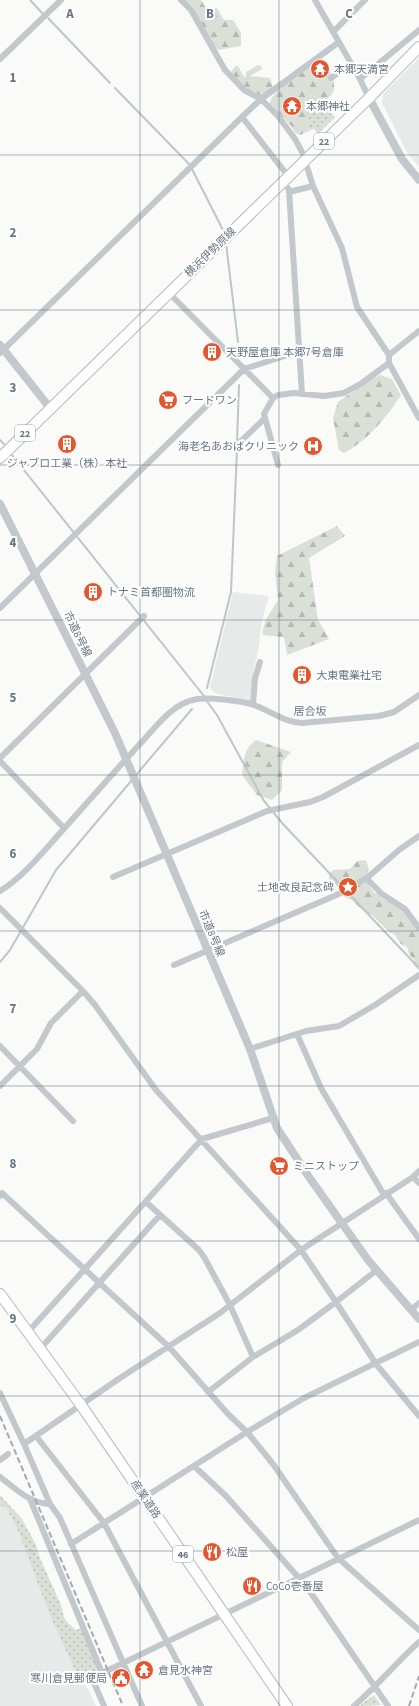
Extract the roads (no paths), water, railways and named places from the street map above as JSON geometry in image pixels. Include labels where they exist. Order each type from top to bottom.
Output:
[{"type":"main road","name":"横浜伊勢原線","points":[[0,458],[168,292],[369,98],[419,47]]},
{"type":"main road","name":"産業道路","points":[[0,1294],[81,1405],[287,1706]]},
{"type":"street","points":[[0,59],[61,0]]},
{"type":"street","points":[[181,0],[191,10],[225,70],[244,90],[262,100],[278,116],[295,139],[302,152]]},
{"type":"street","points":[[315,0],[360,79],[402,159],[419,180]]},
{"type":"street","points":[[333,32],[365,0]]},
{"type":"street","points":[[360,79],[419,30]]},
{"type":"street","points":[[50,408],[1,349],[242,117],[262,100],[339,42]]},
{"type":"street","points":[[331,78],[351,64]]},
{"type":"street","points":[[242,117],[286,179],[290,192],[302,394]]},
{"type":"street","points":[[307,167],[313,186],[342,248],[357,307],[389,355],[389,363],[419,418]]},
{"type":"street","points":[[290,192],[313,186]]},
{"type":"street","points":[[168,292],[273,398]]},
{"type":"street","points":[[389,355],[419,331]]},
{"type":"street","points":[[0,608],[244,369],[300,351]]},
{"type":"street","points":[[278,465],[264,414],[273,398],[284,393],[324,396],[344,392],[362,383],[389,363]]},
{"type":"street","points":[[235,447],[265,418]]},
{"type":"street","name":"市道8号線","points":[[0,504],[115,733],[250,1049],[277,1128],[342,1224],[377,1270],[419,1319]]},
{"type":"street","points":[[0,758],[143,618]]},
{"type":"street","points":[[251,704],[255,678],[260,662]]},
{"type":"street","name":"居合坂","points":[[0,891],[11,884],[34,862],[126,759],[180,704],[198,699],[209,699],[251,704],[292,722],[350,720],[390,714],[419,696]]},
{"type":"street","points":[[113,877],[272,810],[323,798],[419,746]]},
{"type":"street","points":[[0,761],[64,828]]},
{"type":"street","points":[[174,965],[274,923],[346,890],[366,878],[399,850],[419,836]]},
{"type":"street","points":[[366,878],[377,890],[404,909],[419,928]]},
{"type":"street","points":[[0,908],[83,991],[95,1005],[152,1086],[202,1139],[301,1250],[376,1364],[419,1416]]},
{"type":"street","points":[[250,1049],[306,1031],[339,1026],[419,975]]},
{"type":"street","points":[[0,1086],[37,1049],[51,1023],[83,991]]},
{"type":"street","points":[[297,1034],[321,1088],[385,1194],[419,1240]]},
{"type":"street","points":[[0,1046],[73,1121]]},
{"type":"street","points":[[28,1332],[202,1139],[273,1118]]},
{"type":"street","points":[[24,1444],[230,1305],[301,1250],[413,1177],[419,1171]]},
{"type":"street","points":[[413,1177],[419,1183]]},
{"type":"street","points":[[1,1194],[100,1282],[169,1347],[208,1392],[247,1432],[273,1464],[338,1558],[419,1630]]},
{"type":"street","points":[[146,1202],[199,1250],[230,1305],[253,1357]]},
{"type":"street","points":[[40,1349],[160,1214]]},
{"type":"street","points":[[208,1392],[253,1357],[298,1330],[377,1270]]},
{"type":"street","points":[[411,1310],[419,1303]]},
{"type":"street","points":[[71,1544],[247,1432],[304,1398],[419,1342]]},
{"type":"street","points":[[0,1392],[50,1504],[60,1518],[142,1706]]},
{"type":"street","points":[[36,1436],[104,1523],[201,1706]]},
{"type":"street","points":[[0,1460],[8,1454]]},
{"type":"street","points":[[194,1466],[226,1496],[299,1578],[388,1706]]},
{"type":"street","points":[[0,1477],[30,1499],[44,1504],[50,1504]]},
{"type":"street","points":[[30,1499],[102,1673]]},
{"type":"street","points":[[104,1706],[92,1678],[419,1520]]},
{"type":"street","points":[[354,1706],[419,1642]]},
{"type":"waterway","points":[[30,0],[43,14]]},
{"type":"waterway","points":[[48,18],[110,83]]},
{"type":"waterway","points":[[115,88],[189,164]]},
{"type":"waterway","points":[[192,169],[225,234]]},
{"type":"waterway","points":[[226,243],[238,342]]},
{"type":"waterway","points":[[237,442],[239,385]]},
{"type":"waterway","points":[[0,440],[4,444]]},
{"type":"waterway","points":[[207,688],[231,592],[237,449]]},
{"type":"waterway","points":[[12,455],[204,696]]},
{"type":"waterway","points":[[206,700],[217,715],[264,801],[283,824],[419,968]]},
{"type":"waterway","points":[[136,775],[192,709]]},
{"type":"waterway","points":[[0,962],[10,950],[56,870],[132,780]]},
{"type":"railway","points":[[0,1416],[123,1706]]},
{"type":"railway","points":[[409,1706],[419,1676]]},
{"type":"place","name":"本郷天満宮","points":[[320,69]]},
{"type":"place","name":"本郷神社","points":[[292,106]]},
{"type":"place","name":"天野屋倉庫 本郷7号倉庫","points":[[212,352]]},
{"type":"place","name":"フードワン","points":[[168,400]]},
{"type":"place","name":"ジャブロ工業（株）本社","points":[[67,444]]},
{"type":"place","name":"海老名あおばクリニック","points":[[313,446]]},
{"type":"place","name":"トナミ首都圏物流","points":[[93,592]]},
{"type":"place","name":"大東電業社宅","points":[[302,675]]},
{"type":"place","name":"土地改良記念碑","points":[[348,887]]},
{"type":"place","name":"ミニストップ","points":[[279,1166]]},
{"type":"place","name":"松屋","points":[[212,1552]]},
{"type":"place","name":"CoCo壱番屋","points":[[252,1586]]},
{"type":"place","name":"倉見水神宮","points":[[144,1670]]},
{"type":"place","name":"寒川倉見郵便局","points":[[121,1678]]}]
